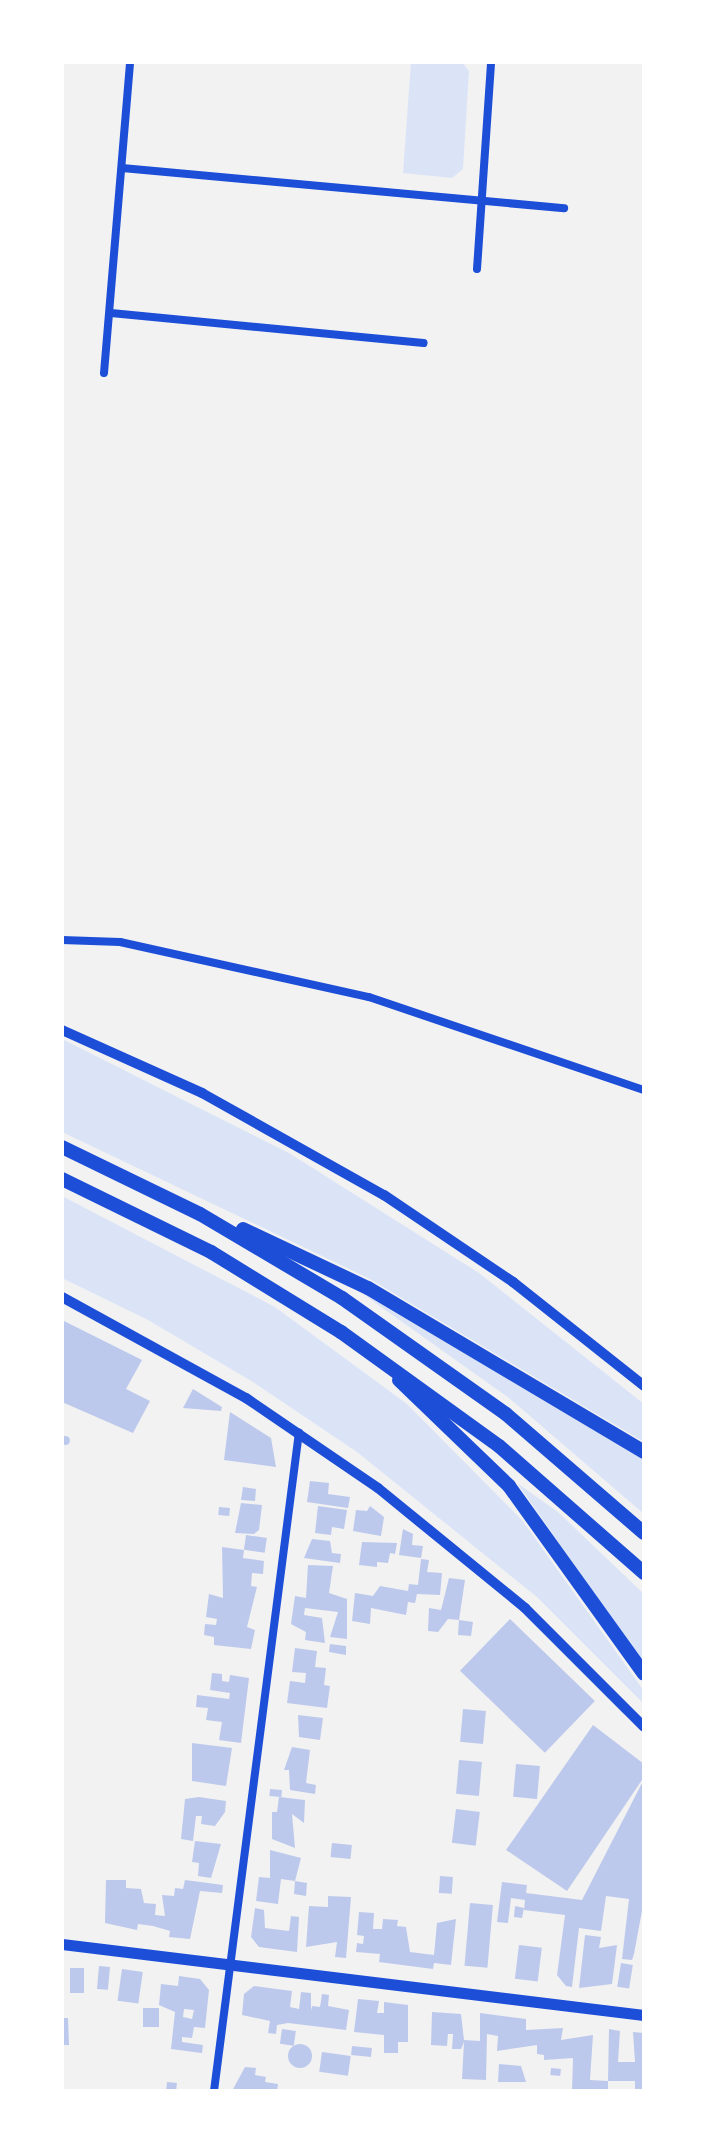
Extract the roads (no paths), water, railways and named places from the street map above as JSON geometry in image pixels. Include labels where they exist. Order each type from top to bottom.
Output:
[{"type":"highway","points":[[62,1147],[368,1288],[644,1452]]},
{"type":"highway","points":[[62,1179],[211,1252],[367,1349],[499,1446],[644,1573]]},
{"type":"highway","points":[[154,1190],[267,1252],[426,1355],[532,1435],[644,1533]]},
{"type":"highway","points":[[367,1349],[509,1486],[644,1674]]},
{"type":"main road","points":[[62,1944],[644,2015]]},
{"type":"street","points":[[104,373],[130,62]]},
{"type":"street","points":[[477,269],[491,62]]},
{"type":"street","points":[[122,168],[564,208]]},
{"type":"street","points":[[111,313],[424,343]]},
{"type":"street","points":[[62,940],[120,942],[369,997],[644,1090]]},
{"type":"street","points":[[62,1030],[202,1093],[374,1189],[513,1282],[644,1386]]},
{"type":"street","points":[[62,1297],[203,1372],[299,1432],[491,1578],[644,1727]]},
{"type":"street","points":[[214,2091],[299,1432]]}]
